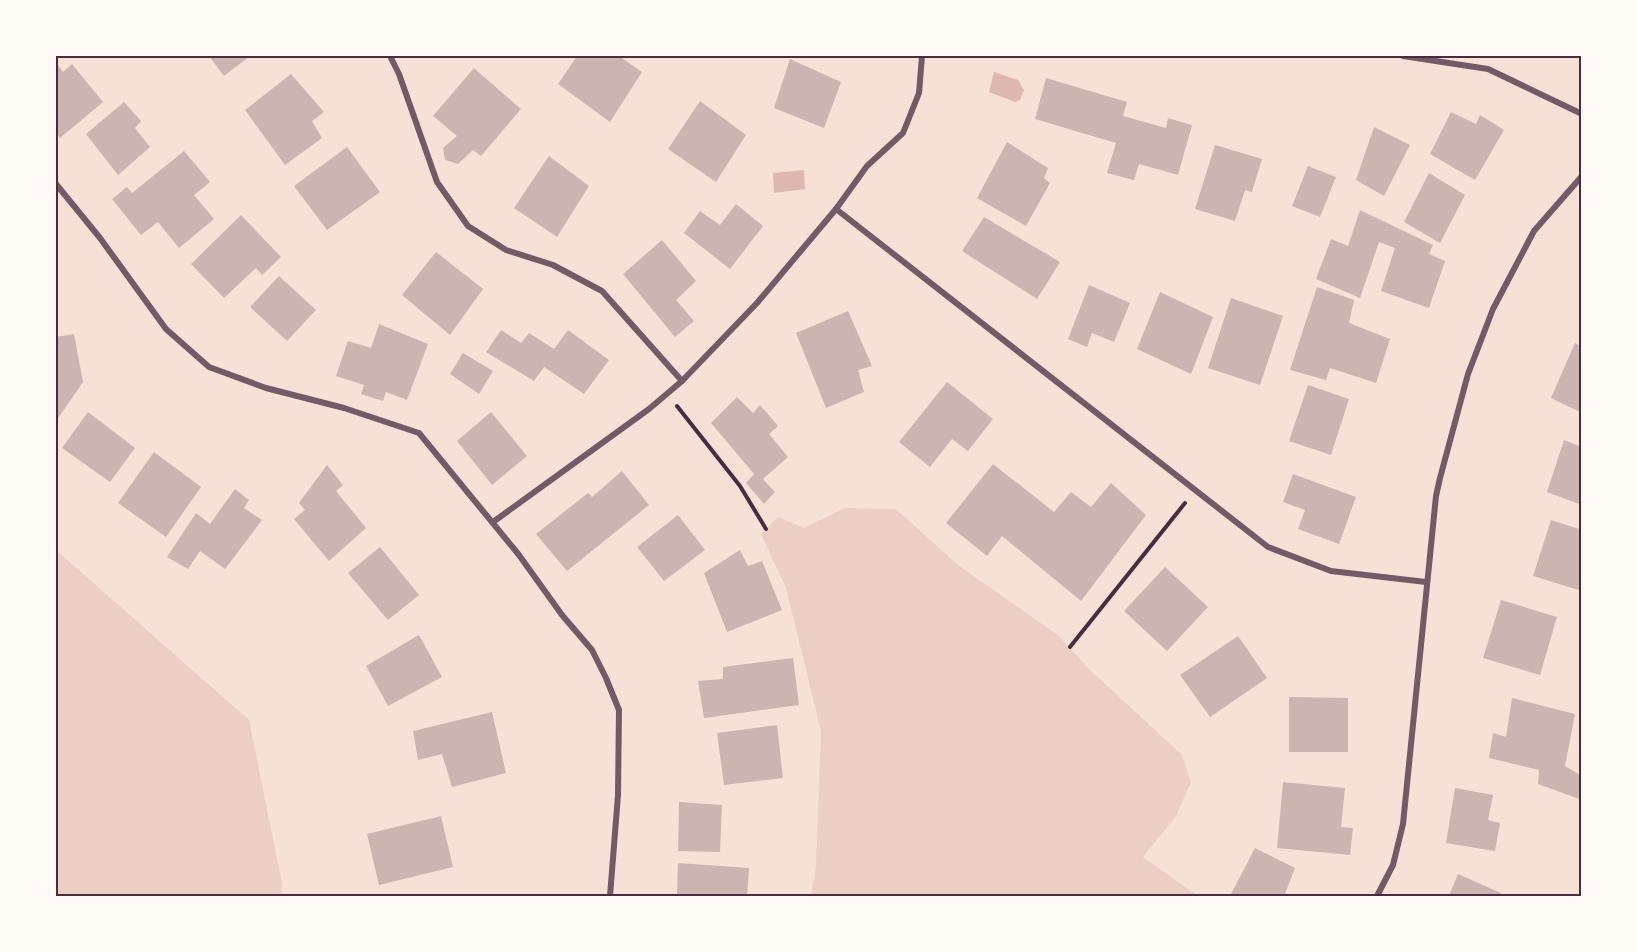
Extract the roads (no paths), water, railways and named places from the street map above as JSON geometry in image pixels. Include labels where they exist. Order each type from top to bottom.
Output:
[{"type":"street","points":[[390,56],[399,74],[437,182],[468,226],[506,250],[553,265],[602,291],[682,381]]},
{"type":"street","points":[[493,522],[650,409],[682,381],[757,303],[836,209],[867,166],[903,133],[920,93],[922,56]]},
{"type":"street","points":[[1402,56],[1488,69],[1581,114]]},
{"type":"street","points":[[1377,897],[1393,865],[1403,824],[1426,582],[1440,478],[1470,367],[1493,309],[1534,231],[1581,176]]},
{"type":"street","points":[[56,184],[100,238],[166,329],[209,367],[266,388],[344,408],[419,433],[493,522],[562,615],[592,650],[619,710],[618,795],[610,897]]},
{"type":"street","points":[[836,209],[1268,547],[1331,571],[1426,582]]}]
